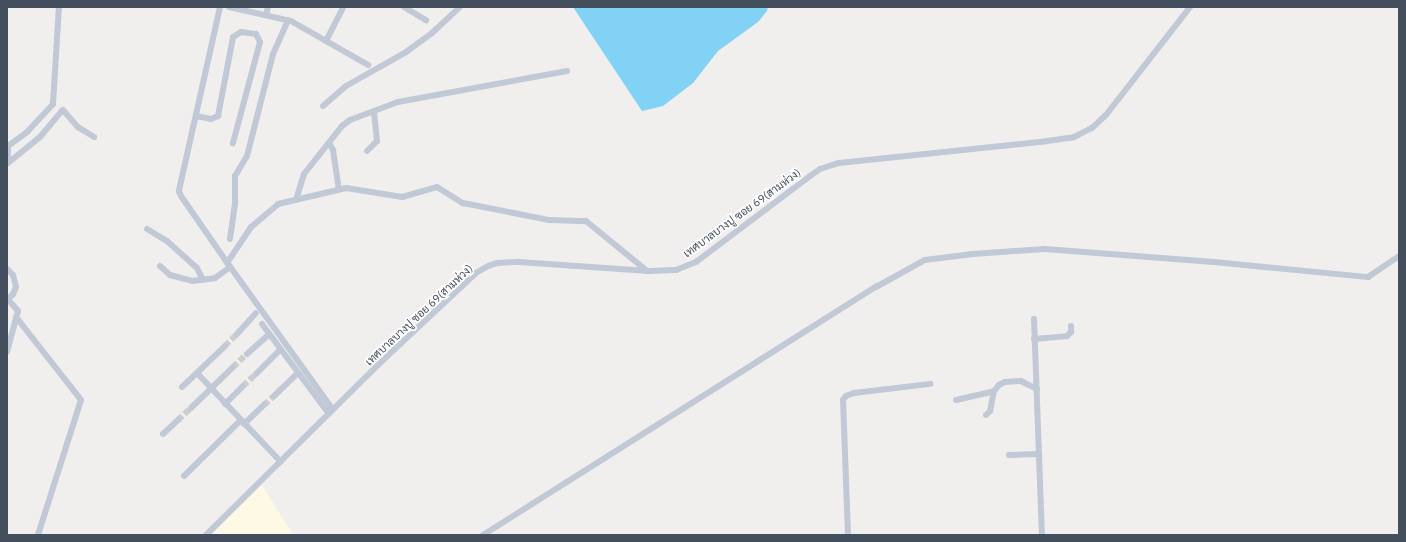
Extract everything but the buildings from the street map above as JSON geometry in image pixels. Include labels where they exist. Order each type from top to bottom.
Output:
[{"type":"street","points":[[8,164],[8,146],[28,132],[53,104],[60,7]]},
{"type":"street","points":[[220,7],[179,191],[226,262],[331,412]]},
{"type":"street","points":[[229,7],[288,20],[368,65]]},
{"type":"street","points":[[266,15],[268,7]]},
{"type":"street","points":[[326,41],[343,7]]},
{"type":"street","points":[[404,7],[426,20]]},
{"type":"street","points":[[323,106],[346,86],[406,52],[432,33],[460,7]]},
{"type":"street","name":"เทศบาลบางปู ซอย 69(สามห่วง)","points":[[206,535],[331,412],[476,273],[488,266],[498,263],[519,262],[647,271],[676,270],[696,262],[820,169],[839,163],[1054,140],[1083,133],[1098,123],[1106,115],[1190,7]]},
{"type":"street","points":[[230,239],[236,197],[235,176],[247,156],[274,54],[288,20]]},
{"type":"street","points":[[196,116],[212,119],[218,116],[233,37],[241,32],[256,34],[260,42],[232,143]]},
{"type":"street","points":[[296,200],[301,178],[328,143],[347,122],[398,102],[567,71]]},
{"type":"street","points":[[8,164],[40,137],[63,110],[78,127],[94,137]]},
{"type":"street","points":[[367,150],[377,141],[374,111]]},
{"type":"street","points":[[328,143],[333,150],[339,190]]},
{"type":"street","points":[[160,266],[170,275],[179,279],[192,281],[215,278],[251,227],[274,207],[296,200],[339,190],[349,189],[406,197],[437,187],[463,203],[549,220],[582,220],[589,223],[611,244],[647,271]]},
{"type":"street","points":[[147,228],[167,241],[197,268],[205,280]]},
{"type":"street","points":[[483,535],[873,289],[917,263],[932,258],[1046,249],[1214,262],[1368,277],[1399,256]]},
{"type":"street","points":[[7,269],[12,275],[16,287],[14,294],[7,299],[18,311],[7,352]]},
{"type":"street","points":[[237,334],[256,314]]},
{"type":"street","points":[[16,317],[82,400],[38,535]]},
{"type":"street","points":[[1034,319],[1042,535]]},
{"type":"street","points":[[262,324],[298,373],[331,412]]},
{"type":"street","points":[[1034,339],[1068,336],[1071,332],[1071,326]]},
{"type":"street","points":[[247,354],[269,334]]},
{"type":"street","points":[[182,387],[224,346]]},
{"type":"street","points":[[256,374],[280,350]]},
{"type":"street","points":[[191,408],[210,388],[234,367]]},
{"type":"street","points":[[197,373],[281,462]]},
{"type":"street","points":[[274,396],[298,373]]},
{"type":"street","points":[[986,415],[990,411],[994,391],[1000,384],[1012,381],[1021,381],[1037,389]]},
{"type":"street","points":[[848,535],[843,400],[850,394],[859,392],[930,384]]},
{"type":"street","points":[[225,404],[243,386]]},
{"type":"street","points":[[956,400],[994,391]]},
{"type":"street","points":[[184,476],[243,422],[264,405]]},
{"type":"street","points":[[163,434],[178,420]]},
{"type":"street","points":[[1009,454],[1039,454]]},
{"type":"shaded area","points":[[262,485],[293,535],[211,535]]},
{"type":"water","points":[[573,7],[768,7],[767,11],[758,22],[718,51],[693,83],[663,106],[642,111]]},
{"type":"tunnel","points":[[225,346],[237,334]]},
{"type":"tunnel","points":[[233,367],[247,354]]},
{"type":"tunnel","points":[[243,386],[256,374]]},
{"type":"tunnel","points":[[264,405],[274,396]]},
{"type":"tunnel","points":[[178,420],[191,408]]}]
